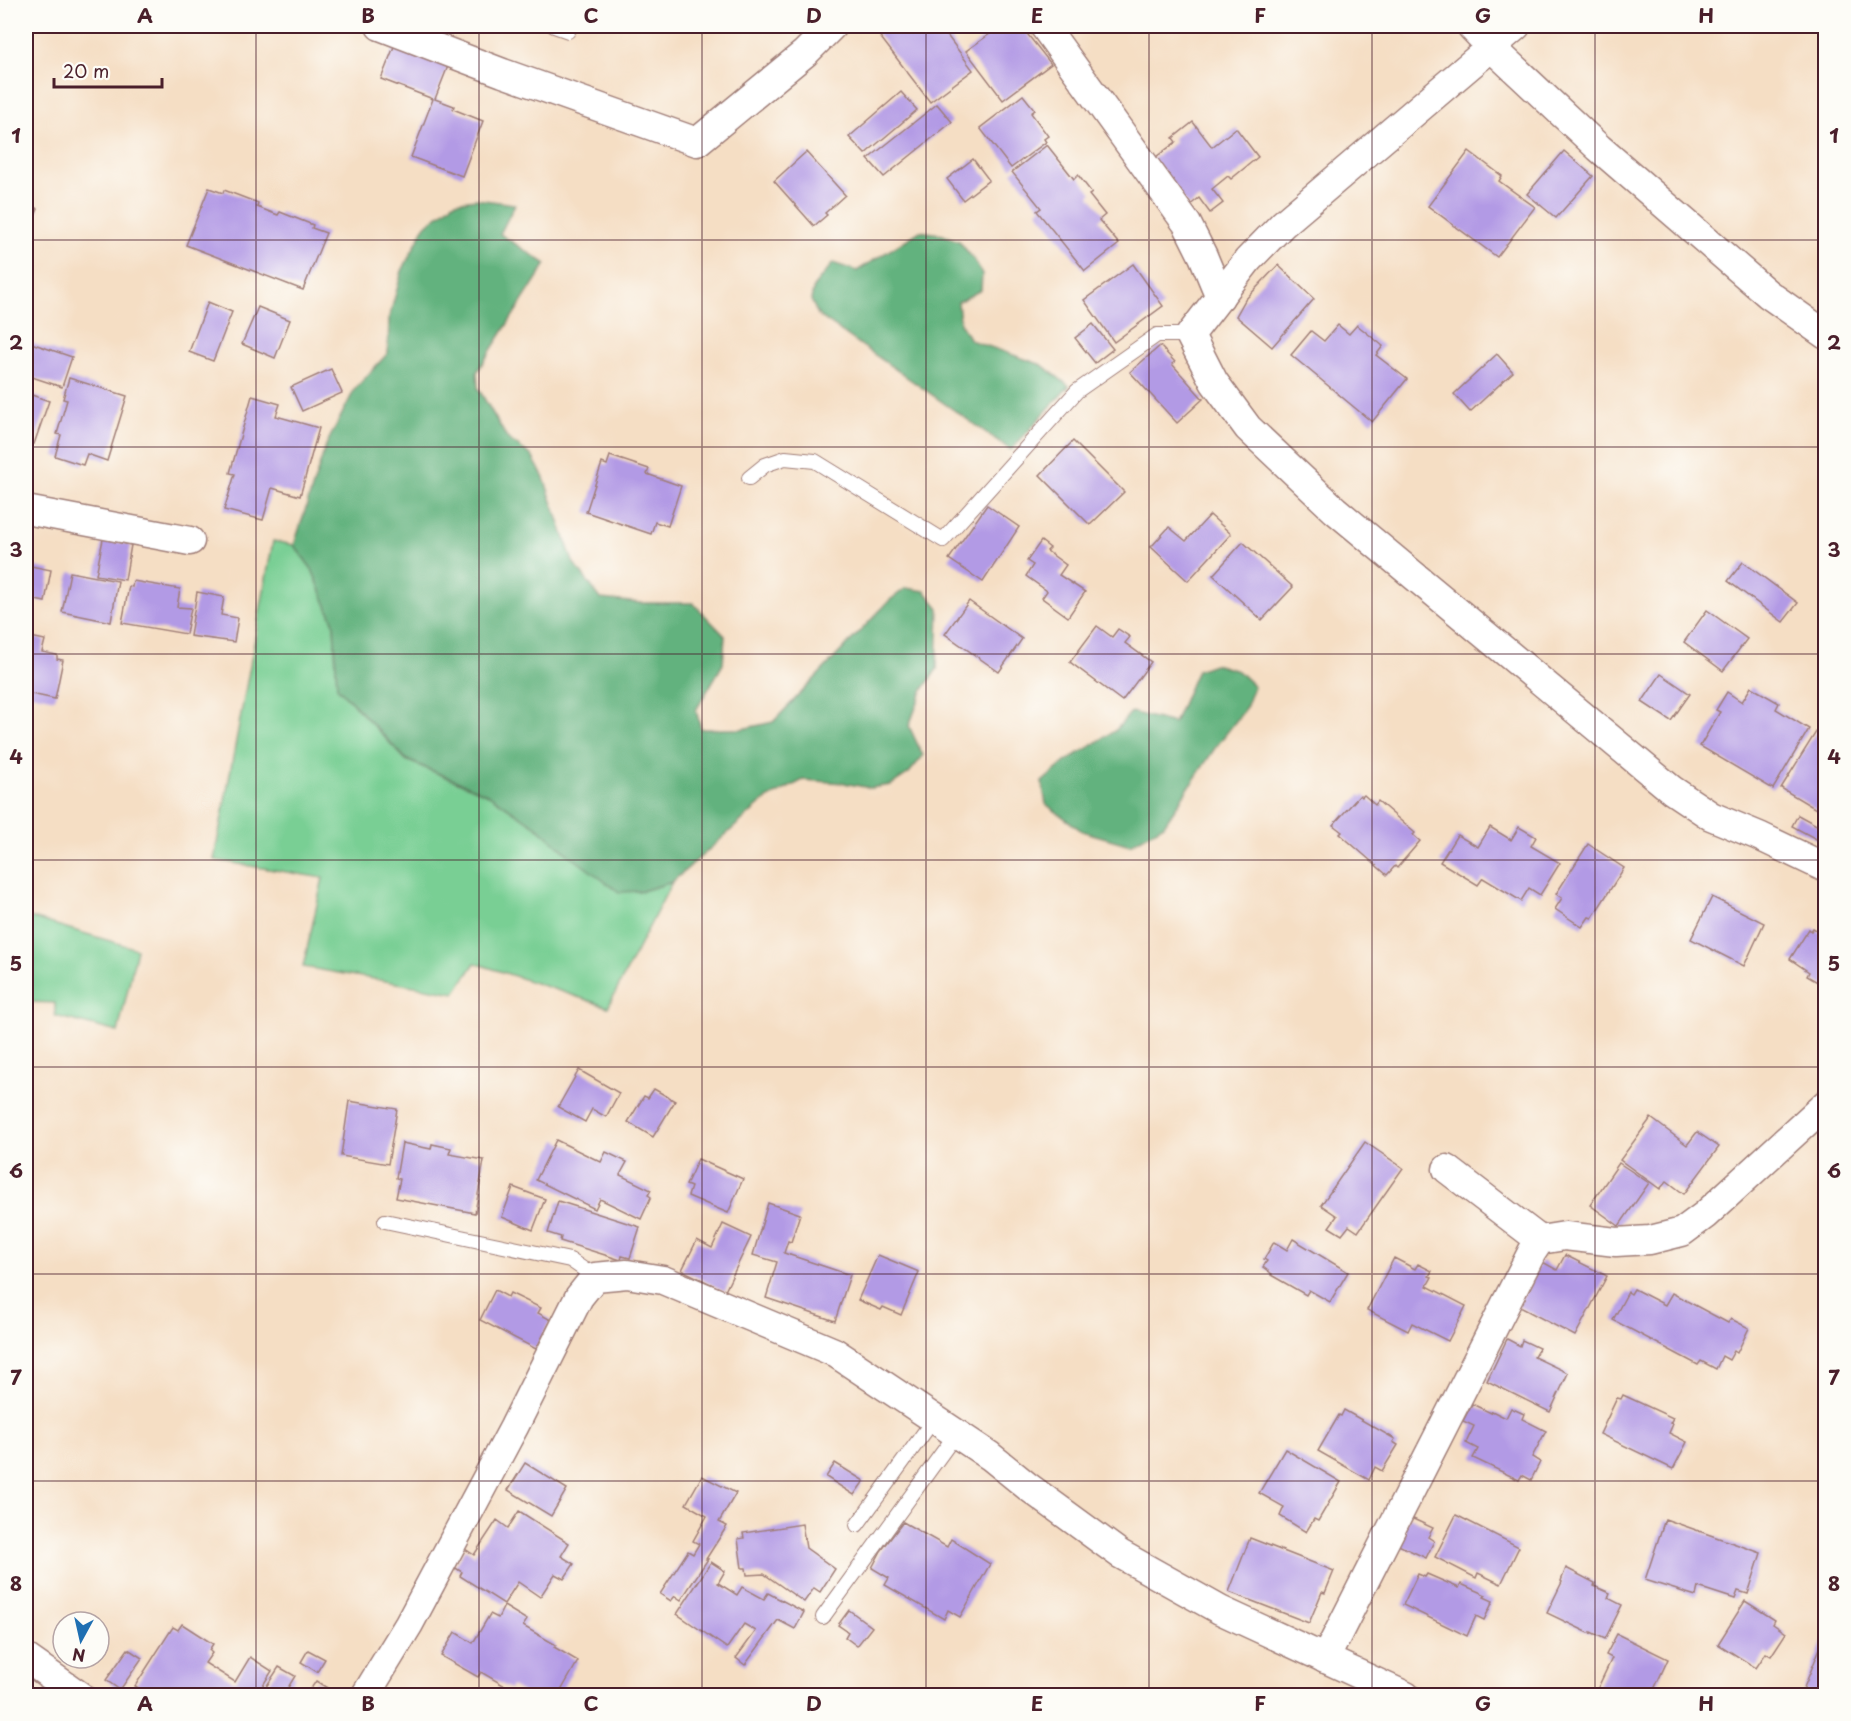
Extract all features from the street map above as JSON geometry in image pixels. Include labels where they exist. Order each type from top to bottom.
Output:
[{"type":"street","points":[[397,28],[502,73],[697,142],[805,53],[832,26]]},
{"type":"street","points":[[1044,26],[1187,224],[1220,297]]},
{"type":"street","points":[[1471,26],[1599,148],[1768,294],[1826,335]]},
{"type":"street","points":[[1516,26],[1283,224],[1248,260],[1190,335],[1214,382],[1248,428],[1335,510],[1405,569],[1672,790],[1711,816],[1826,868]]},
{"type":"street","points":[[26,510],[190,541]]},
{"type":"street","points":[[1447,1169],[1540,1240],[1564,1236],[1616,1242],[1650,1240],[1682,1232],[1705,1215],[1826,1104]]},
{"type":"street","points":[[1325,1659],[1540,1240]]},
{"type":"street","points":[[365,1695],[409,1624],[452,1546],[579,1297],[595,1277],[627,1274],[663,1280],[834,1352],[990,1456],[1120,1554],[1220,1610],[1406,1695]]},
{"type":"street","points":[[26,1658],[80,1695]]},
{"type":"lane","points":[[554,26],[568,32],[571,26]]},
{"type":"lane","points":[[748,478],[765,465],[785,458],[815,461],[943,540],[1077,391],[1157,335],[1190,335]]},
{"type":"lane","points":[[385,1221],[570,1260],[595,1277]]},
{"type":"lane","points":[[857,1525],[945,1426]]},
{"type":"lane","points":[[823,1617],[945,1426]]},
{"type":"green space","points":[[476,199],[515,204],[500,234],[546,264],[477,372],[478,388],[507,438],[532,456],[544,478],[573,562],[601,599],[641,603],[693,603],[725,636],[723,664],[696,710],[701,729],[742,729],[773,722],[890,600],[906,588],[925,591],[939,608],[937,669],[922,691],[909,726],[923,756],[909,773],[891,785],[870,788],[844,783],[803,780],[765,800],[672,882],[642,891],[619,892],[569,855],[541,830],[489,795],[407,760],[337,687],[334,623],[312,569],[294,545],[326,445],[355,389],[388,353],[389,318],[402,271],[425,226],[455,202]]},
{"type":"green space","points":[[920,231],[940,234],[959,241],[982,274],[981,290],[958,302],[960,323],[970,340],[1042,365],[1069,386],[1011,450],[818,315],[811,300],[814,286],[833,263],[857,271]]},
{"type":"green space","points":[[273,541],[294,545],[312,569],[334,623],[337,687],[406,760],[489,795],[541,830],[569,855],[642,891],[672,882],[608,1007],[475,963],[455,993],[303,967],[323,878],[214,860]]},
{"type":"green space","points":[[1214,664],[1238,671],[1254,686],[1246,708],[1215,748],[1164,825],[1130,845],[1082,831],[1046,804],[1042,782],[1065,762],[1116,730],[1131,712],[1174,723],[1197,670]]},
{"type":"green space","points":[[26,916],[137,949],[118,1032],[55,1016],[55,1003],[26,1002]]},
{"type":"building","points":[[872,26],[940,26],[973,70],[930,102]]},
{"type":"building","points":[[1001,26],[1021,26],[1051,64],[1003,100],[966,51]]},
{"type":"building","points":[[395,44],[448,66],[435,99],[483,121],[462,176],[411,157],[433,99],[381,79]]},
{"type":"building","points":[[901,92],[917,110],[865,154],[849,137]]},
{"type":"building","points":[[1023,95],[1035,110],[1031,113],[1048,136],[1044,139],[1046,142],[1011,168],[980,128]]},
{"type":"building","points":[[937,104],[952,122],[884,177],[868,159]]},
{"type":"building","points":[[1193,122],[1212,147],[1236,128],[1258,157],[1231,179],[1228,176],[1212,189],[1223,203],[1210,213],[1199,198],[1189,206],[1152,160],[1176,142],[1173,138]]},
{"type":"building","points":[[1047,145],[1074,179],[1078,175],[1092,193],[1089,195],[1105,215],[1099,220],[1119,244],[1085,271],[1037,211],[1041,208],[1012,172]]},
{"type":"building","points":[[1469,151],[1502,176],[1499,181],[1535,207],[1497,257],[1428,206]]},
{"type":"building","points":[[1564,151],[1593,176],[1556,218],[1527,194]]},
{"type":"building","points":[[806,152],[845,195],[814,226],[774,181]]},
{"type":"building","points":[[973,159],[989,180],[963,200],[947,179]]},
{"type":"building","points":[[209,188],[223,193],[224,190],[258,203],[257,207],[278,215],[280,212],[313,225],[312,228],[326,233],[303,290],[186,245]]},
{"type":"building","points":[[26,203],[38,209],[26,236]]},
{"type":"building","points":[[1133,264],[1163,306],[1114,342],[1084,300]]},
{"type":"building","points":[[1278,265],[1314,299],[1272,347],[1236,316],[1245,300]]},
{"type":"building","points":[[208,302],[232,312],[213,361],[189,352]]},
{"type":"building","points":[[258,307],[290,320],[275,358],[242,344]]},
{"type":"building","points":[[1093,324],[1113,349],[1095,363],[1075,338]]},
{"type":"building","points":[[1338,325],[1349,334],[1357,325],[1383,346],[1376,355],[1407,379],[1372,422],[1291,355],[1311,331],[1324,341]]},
{"type":"building","points":[[31,343],[72,357],[62,387],[26,375],[26,360]]},
{"type":"building","points":[[1160,346],[1175,362],[1172,364],[1203,399],[1177,423],[1130,372]]},
{"type":"building","points":[[1497,354],[1513,372],[1470,412],[1454,394]]},
{"type":"building","points":[[331,369],[342,393],[302,411],[291,387]]},
{"type":"building","points":[[69,378],[127,396],[107,461],[87,454],[83,465],[55,456],[61,435],[57,434],[67,400],[63,399]]},
{"type":"building","points":[[26,393],[49,401],[34,444],[26,441]]},
{"type":"building","points":[[252,396],[280,404],[276,416],[319,428],[300,496],[272,488],[263,520],[224,510],[235,474],[230,473]]},
{"type":"building","points":[[1073,441],[1124,492],[1090,525],[1040,475]]},
{"type":"building","points":[[610,456],[649,469],[647,474],[681,486],[668,526],[655,522],[651,534],[586,512],[602,463],[607,465]]},
{"type":"building","points":[[987,505],[1019,527],[983,582],[949,559]]},
{"type":"building","points":[[1210,515],[1231,534],[1188,581],[1151,547],[1169,527],[1186,541]]},
{"type":"building","points":[[103,539],[131,545],[125,580],[96,575]]},
{"type":"building","points":[[1041,541],[1050,548],[1047,551],[1066,565],[1059,575],[1085,592],[1068,617],[1042,598],[1047,591],[1026,576],[1033,565],[1027,561]]},
{"type":"building","points":[[1243,542],[1293,587],[1262,620],[1213,575]]},
{"type":"building","points":[[1743,562],[1798,603],[1783,622],[1728,581]]},
{"type":"building","points":[[26,565],[51,570],[45,602],[26,598]]},
{"type":"building","points":[[70,572],[118,581],[111,622],[62,612]]},
{"type":"building","points":[[133,581],[180,589],[177,607],[191,608],[186,634],[122,623],[129,586],[132,587]]},
{"type":"building","points":[[197,592],[224,597],[221,615],[238,618],[234,642],[190,636]]},
{"type":"building","points":[[969,601],[1022,639],[999,672],[945,634]]},
{"type":"building","points":[[1707,610],[1747,639],[1723,671],[1684,642]]},
{"type":"building","points":[[1097,626],[1112,637],[1118,629],[1130,637],[1125,643],[1151,662],[1122,701],[1070,662]]},
{"type":"building","points":[[26,636],[45,640],[42,652],[57,655],[57,659],[63,660],[55,699],[26,693]]},
{"type":"building","points":[[1661,674],[1690,694],[1671,721],[1642,702]]},
{"type":"building","points":[[1751,687],[1779,703],[1776,709],[1809,729],[1773,789],[1700,746],[1720,712],[1716,710],[1727,692],[1742,702]]},
{"type":"building","points":[[1826,716],[1826,805],[1821,812],[1781,788]]},
{"type":"building","points":[[1360,795],[1362,797],[1364,795],[1375,805],[1378,801],[1415,833],[1413,835],[1420,841],[1397,868],[1395,866],[1387,875],[1340,834],[1342,832],[1333,825]]},
{"type":"building","points":[[1798,815],[1824,829],[1818,840],[1792,826]]},
{"type":"building","points":[[1490,827],[1511,840],[1519,827],[1536,837],[1531,846],[1560,863],[1540,895],[1529,888],[1521,901],[1483,878],[1478,885],[1440,862],[1457,835],[1478,847]]},
{"type":"building","points":[[1588,844],[1624,868],[1592,918],[1589,917],[1582,927],[1555,909],[1562,898],[1556,894]]},
{"type":"building","points":[[1712,897],[1764,923],[1744,966],[1691,939]]},
{"type":"building","points":[[1813,928],[1826,936],[1826,987],[1807,976],[1809,972],[1790,959],[1809,929],[1811,931]]},
{"type":"building","points":[[579,1070],[619,1093],[606,1117],[592,1109],[585,1122],[558,1107]]},
{"type":"building","points":[[654,1089],[675,1101],[653,1137],[628,1122],[644,1096],[648,1098]]},
{"type":"building","points":[[349,1101],[397,1109],[388,1164],[341,1156]]},
{"type":"building","points":[[1651,1118],[1687,1145],[1697,1132],[1719,1147],[1684,1194],[1667,1181],[1660,1189],[1620,1160]]},
{"type":"building","points":[[556,1140],[601,1162],[606,1152],[627,1162],[620,1175],[651,1190],[648,1195],[651,1197],[641,1219],[600,1199],[595,1209],[536,1180]]},
{"type":"building","points":[[1365,1142],[1403,1168],[1358,1232],[1349,1226],[1342,1235],[1329,1227],[1337,1216],[1321,1205]]},
{"type":"building","points":[[402,1143],[431,1149],[432,1144],[451,1148],[449,1154],[484,1160],[475,1213],[396,1198],[400,1179],[396,1178]]},
{"type":"building","points":[[698,1159],[743,1179],[728,1213],[688,1196],[691,1187],[686,1185]]},
{"type":"building","points":[[1619,1163],[1649,1183],[1619,1226],[1590,1205]]},
{"type":"building","points":[[513,1187],[545,1199],[533,1230],[502,1217]]},
{"type":"building","points":[[558,1201],[640,1227],[630,1258],[622,1256],[621,1260],[560,1241],[561,1237],[548,1233]]},
{"type":"building","points":[[768,1203],[800,1214],[791,1242],[788,1241],[784,1253],[850,1275],[835,1321],[766,1298],[777,1262],[753,1255]]},
{"type":"building","points":[[723,1224],[751,1237],[725,1291],[682,1270],[697,1240],[712,1248]]},
{"type":"building","points":[[1293,1239],[1348,1272],[1330,1302],[1309,1290],[1306,1295],[1271,1275],[1263,1267],[1267,1261],[1264,1259],[1274,1242],[1287,1250]]},
{"type":"building","points":[[878,1255],[919,1272],[901,1315],[883,1307],[881,1310],[858,1300]]},
{"type":"building","points":[[1565,1255],[1607,1276],[1575,1336],[1518,1306],[1541,1261],[1557,1270]]},
{"type":"building","points":[[1394,1258],[1415,1269],[1418,1264],[1432,1271],[1429,1276],[1432,1277],[1427,1286],[1466,1306],[1448,1341],[1412,1323],[1408,1331],[1367,1310]]},
{"type":"building","points":[[1634,1289],[1665,1305],[1672,1293],[1728,1323],[1731,1319],[1749,1328],[1737,1353],[1734,1351],[1729,1360],[1722,1356],[1716,1369],[1701,1361],[1698,1365],[1613,1320],[1628,1292],[1631,1294]]},
{"type":"building","points":[[495,1290],[508,1297],[510,1293],[541,1308],[538,1313],[551,1320],[536,1349],[480,1320]]},
{"type":"building","points":[[1507,1339],[1520,1346],[1522,1340],[1539,1348],[1534,1357],[1568,1373],[1550,1412],[1487,1381]]},
{"type":"building","points":[[1623,1395],[1673,1418],[1669,1433],[1687,1442],[1673,1469],[1600,1434],[1617,1398],[1621,1399]]},
{"type":"building","points":[[1472,1404],[1506,1418],[1511,1408],[1524,1414],[1522,1419],[1546,1431],[1532,1457],[1540,1462],[1531,1480],[1522,1475],[1519,1480],[1473,1458],[1478,1449],[1466,1443],[1474,1426],[1463,1421]]},
{"type":"building","points":[[1344,1410],[1395,1439],[1393,1442],[1398,1445],[1382,1471],[1375,1467],[1369,1480],[1318,1451]]},
{"type":"building","points":[[1285,1449],[1341,1482],[1318,1521],[1314,1519],[1306,1532],[1280,1516],[1284,1507],[1259,1493]]},
{"type":"building","points":[[525,1463],[567,1489],[551,1516],[508,1490]]},
{"type":"building","points":[[835,1463],[864,1481],[854,1495],[826,1477]]},
{"type":"building","points":[[702,1476],[736,1493],[719,1522],[727,1526],[706,1559],[708,1559],[681,1600],[675,1596],[671,1601],[660,1594],[688,1551],[693,1554],[699,1544],[693,1541],[707,1516],[686,1504]]},
{"type":"building","points":[[519,1511],[569,1543],[561,1556],[574,1564],[564,1579],[555,1574],[540,1597],[518,1582],[504,1604],[460,1576],[462,1572],[454,1567],[465,1549],[474,1555],[497,1520],[508,1528]]},
{"type":"building","points":[[1456,1515],[1519,1547],[1501,1584],[1478,1573],[1476,1578],[1435,1557]]},
{"type":"building","points":[[1409,1517],[1433,1528],[1428,1537],[1434,1541],[1426,1558],[1396,1544]]},
{"type":"building","points":[[1665,1519],[1761,1553],[1748,1594],[1738,1591],[1735,1599],[1698,1587],[1696,1596],[1645,1580]]},
{"type":"building","points":[[903,1522],[947,1547],[951,1539],[990,1564],[960,1617],[948,1610],[944,1619],[885,1585],[889,1578],[872,1568],[881,1551]]},
{"type":"building","points":[[802,1524],[806,1548],[835,1569],[820,1592],[814,1588],[804,1602],[764,1574],[747,1575],[746,1568],[742,1568],[738,1539],[744,1538],[743,1533]]},
{"type":"building","points":[[1250,1538],[1334,1571],[1309,1623],[1229,1592]]},
{"type":"building","points":[[711,1562],[725,1571],[718,1583],[737,1595],[742,1587],[764,1599],[768,1593],[804,1612],[795,1629],[778,1620],[745,1665],[736,1658],[756,1631],[744,1624],[727,1648],[677,1614]]},
{"type":"building","points":[[1566,1568],[1595,1583],[1594,1586],[1610,1593],[1608,1598],[1622,1605],[1605,1639],[1547,1613]]},
{"type":"building","points":[[1418,1574],[1425,1577],[1427,1574],[1459,1588],[1461,1584],[1486,1595],[1484,1597],[1493,1601],[1484,1620],[1476,1616],[1467,1636],[1403,1605]]},
{"type":"building","points":[[1745,1601],[1775,1620],[1773,1624],[1786,1633],[1771,1656],[1766,1653],[1756,1668],[1718,1644]]},
{"type":"building","points":[[504,1606],[527,1620],[523,1626],[578,1661],[558,1696],[529,1696],[512,1686],[510,1689],[481,1672],[478,1677],[441,1656],[455,1632],[473,1643],[490,1614],[498,1618]]},
{"type":"building","points":[[849,1610],[872,1627],[857,1646],[845,1637],[848,1632],[838,1625]]},
{"type":"building","points":[[182,1624],[213,1644],[209,1650],[212,1653],[205,1663],[235,1682],[250,1657],[272,1671],[256,1696],[253,1694],[252,1696],[151,1696],[135,1686],[173,1627],[178,1630]]},
{"type":"building","points":[[1617,1634],[1668,1659],[1651,1696],[1594,1696],[1612,1658],[1606,1655]]},
{"type":"building","points":[[1825,1636],[1826,1696],[1817,1696],[1803,1690]]},
{"type":"building","points":[[128,1649],[142,1658],[120,1690],[106,1680]]},
{"type":"building","points":[[308,1650],[325,1659],[317,1672],[301,1662]]},
{"type":"building","points":[[279,1667],[295,1676],[283,1696],[272,1696],[264,1690]]},
{"type":"building","points":[[316,1681],[340,1696],[306,1696]]}]
